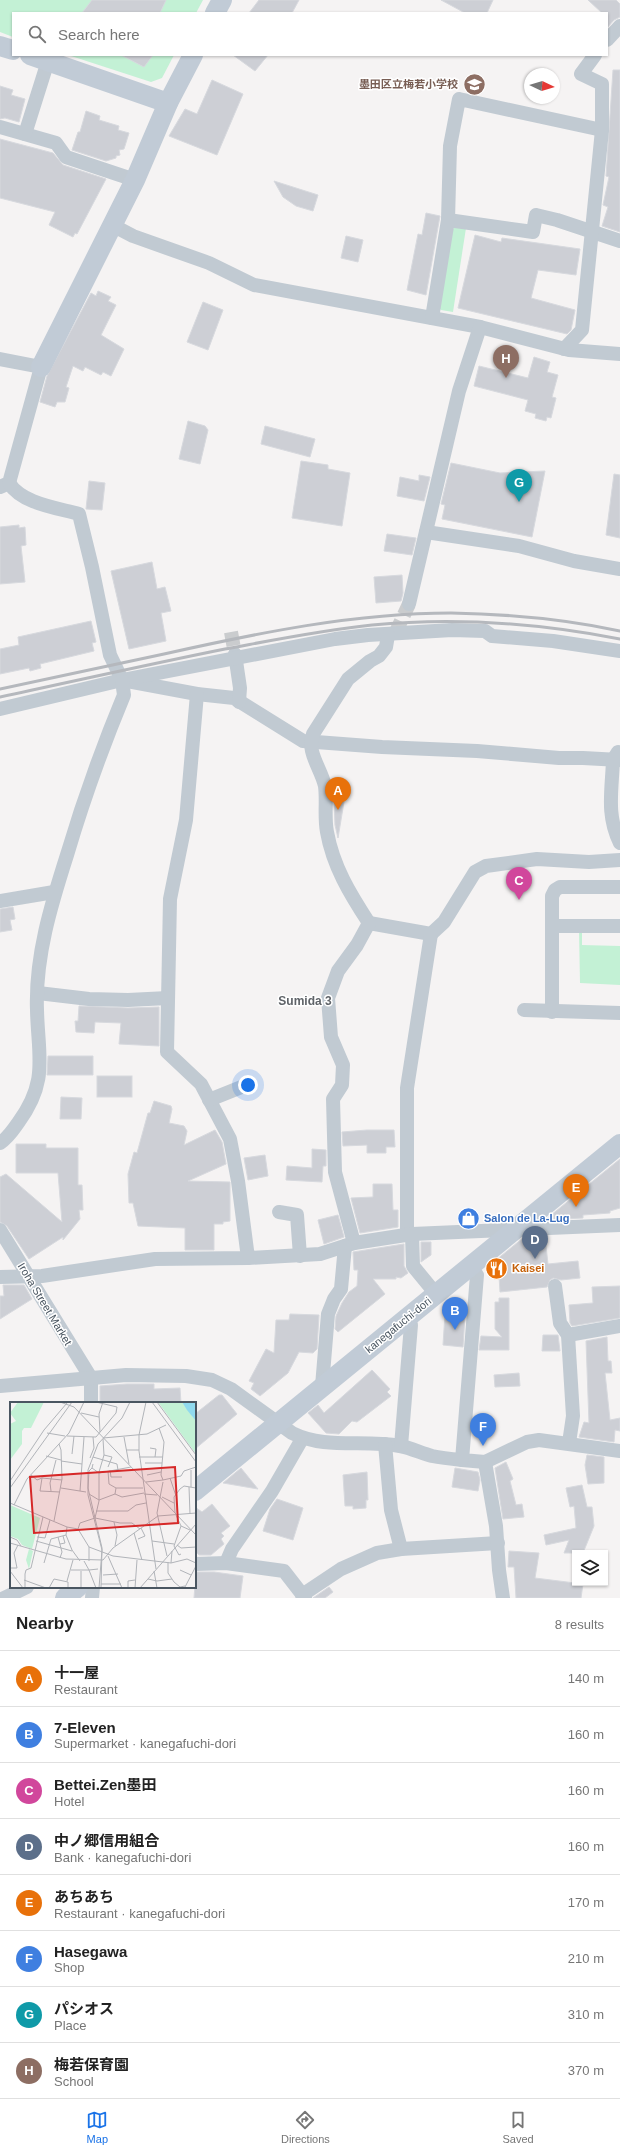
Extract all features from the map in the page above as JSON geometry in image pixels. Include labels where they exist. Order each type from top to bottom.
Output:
[{"type":"main road","points":[[216,12],[222,0]]},
{"type":"main road","points":[[0,46],[12,50]]},
{"type":"main road","points":[[41,367],[135,180],[168,104],[192,56]]},
{"type":"main road","points":[[39,58],[168,104]]},
{"type":"main road","name":"kanegafuchi-dori","points":[[196,1490],[620,1144]]},
{"type":"main road","points":[[65,1598],[77,1588]]},
{"type":"street","points":[[608,39],[620,26]]},
{"type":"street","points":[[564,349],[582,330],[593,233],[602,130],[602,84],[581,74],[594,56]]},
{"type":"street","points":[[25,134],[39,58]]},
{"type":"street","points":[[432,318],[448,220],[450,146],[459,100],[602,130]]},
{"type":"street","points":[[0,127],[56,142],[66,157],[135,180]]},
{"type":"street","points":[[448,220],[534,232],[536,215],[557,220],[620,242]]},
{"type":"street","points":[[112,225],[133,236],[209,263],[254,284],[480,327],[564,349],[620,354]]},
{"type":"street","points":[[409,604],[459,391],[480,327]]},
{"type":"street","points":[[0,359],[41,367],[5,485],[33,501],[79,514],[92,567],[110,655],[122,680],[124,696],[86,793],[54,892],[41,954],[37,1009],[41,1051],[37,1084],[29,1108],[8,1137],[0,1143]]},
{"type":"street","points":[[426,532],[519,546],[574,561],[620,569]]},
{"type":"street","points":[[0,710],[122,680],[235,656],[368,635],[452,630],[485,631],[492,636],[553,641],[620,650]]},
{"type":"street","points":[[388,635],[386,647],[379,656],[370,661],[348,679],[312,734],[310,748],[320,769],[325,787],[326,830],[330,849],[343,882],[369,923],[431,934]]},
{"type":"street","points":[[235,656],[240,688],[240,702]]},
{"type":"street","points":[[122,680],[197,694],[234,698],[303,741],[437,750],[477,751],[559,758],[618,757],[610,813],[613,828],[620,844]]},
{"type":"street","points":[[197,694],[186,820],[170,899],[166,1052],[201,1084],[230,1140],[238,1180],[248,1258]]},
{"type":"street","points":[[436,1294],[413,1266],[410,1235],[407,1088],[431,934],[444,922],[475,872],[486,866],[537,859],[589,862],[620,860]]},
{"type":"street","points":[[552,1012],[552,896],[555,890],[560,887],[620,888]]},
{"type":"street","points":[[0,900],[54,892]]},
{"type":"street","points":[[322,1386],[328,1314],[341,1289],[350,1244],[335,1172],[332,1099],[342,1085],[343,1065],[331,1037],[328,998],[338,971],[357,945],[369,923]]},
{"type":"street","points":[[552,926],[620,926]]},
{"type":"street","points":[[38,993],[105,999],[168,998]]},
{"type":"street","points":[[524,1010],[620,1013]]},
{"type":"street","points":[[209,1100],[244,1086]]},
{"type":"street","points":[[279,1212],[298,1215],[300,1256]]},
{"type":"street","points":[[0,1277],[28,1277],[155,1259],[248,1258],[320,1254],[350,1244],[410,1235],[620,1225]]},
{"type":"street","name":"Iroha Street Market","points":[[0,1230],[91,1378]]},
{"type":"street","points":[[462,1460],[477,1275],[470,1267]]},
{"type":"street","points":[[555,1286],[560,1323],[568,1335],[573,1416],[569,1443]]},
{"type":"street","points":[[400,1446],[402,1440],[411,1325],[406,1319]]},
{"type":"street","points":[[568,1335],[620,1326]]},
{"type":"street","points":[[0,1386],[126,1375],[186,1376],[212,1380],[231,1389],[277,1423],[302,1438],[334,1444],[355,1442],[385,1444],[400,1446],[432,1456],[485,1462],[527,1442],[539,1440],[620,1451]]},
{"type":"street","points":[[91,1378],[91,1402]]},
{"type":"street","points":[[226,1563],[232,1549],[272,1491],[302,1438]]},
{"type":"street","points":[[385,1444],[391,1510],[401,1549]]},
{"type":"street","points":[[485,1462],[498,1543],[499,1570],[504,1598]]},
{"type":"street","points":[[196,1564],[226,1563],[284,1571],[303,1596],[341,1569],[377,1553],[401,1549],[498,1543]]},
{"type":"street","points":[[4,1598],[25,1588]]},
{"type":"street","points":[[92,1598],[93,1588]]},
{"type":"green space","points":[[0,0],[203,0],[197,12],[12,12],[12,37],[0,32]]},
{"type":"green space","points":[[71,56],[173,56],[162,78],[151,82]]},
{"type":"green space","points":[[455,227],[466,228],[453,312],[441,310],[438,307],[452,230]]},
{"type":"green space","points":[[579,929],[582,929],[582,945],[620,946],[620,985],[580,983]]},
{"type":"building","points":[[92,0],[166,0],[160,12],[83,12]]},
{"type":"building","points":[[259,0],[299,0],[293,12],[250,12]]},
{"type":"building","points":[[441,0],[493,0],[487,12],[463,12]]},
{"type":"building","points":[[588,0],[616,0],[620,4],[620,17],[614,20],[608,27],[608,12],[601,12]]},
{"type":"building","points":[[123,56],[152,56],[144,67]]},
{"type":"building","points":[[234,56],[267,56],[255,71]]},
{"type":"building","points":[[613,70],[620,70],[620,232],[602,226],[608,207],[603,205],[609,177],[606,176]]},
{"type":"building","points":[[212,80],[243,94],[217,155],[169,136],[185,109],[197,114]]},
{"type":"building","points":[[0,86],[13,90],[11,95],[25,99],[19,122],[5,118],[0,119]]},
{"type":"building","points":[[86,111],[100,116],[99,120],[119,126],[118,130],[129,133],[124,149],[119,150],[120,155],[116,156],[116,158],[106,161],[72,150],[78,132],[80,132]]},
{"type":"building","points":[[0,139],[53,153],[63,165],[106,179],[77,234],[75,233],[73,237],[49,225],[55,212],[0,198]]},
{"type":"building","points":[[274,181],[318,195],[313,211],[296,206],[283,197]]},
{"type":"building","points":[[426,213],[440,216],[426,295],[407,290],[418,234],[422,235]]},
{"type":"building","points":[[475,235],[501,242],[502,238],[580,249],[576,275],[538,270],[531,298],[575,310],[571,330],[567,334],[458,308]]},
{"type":"building","points":[[346,236],[363,240],[358,262],[341,258]]},
{"type":"building","points":[[98,291],[111,297],[108,301],[116,305],[101,335],[124,349],[111,376],[103,372],[101,375],[85,367],[83,371],[73,366],[66,387],[69,388],[65,402],[57,402],[55,407],[40,402],[47,376],[91,293],[96,296]]},
{"type":"building","points":[[203,302],[223,310],[208,350],[187,342]]},
{"type":"building","points":[[534,357],[550,362],[547,372],[558,375],[552,397],[556,398],[551,418],[547,417],[546,421],[535,418],[536,414],[525,411],[528,400],[474,386],[479,366],[528,378]]},
{"type":"building","points":[[188,421],[205,426],[208,430],[200,464],[179,459]]},
{"type":"building","points":[[265,426],[315,439],[310,457],[261,444]]},
{"type":"building","points":[[301,461],[328,465],[328,469],[350,473],[342,526],[292,518]]},
{"type":"building","points":[[451,463],[500,473],[545,471],[532,537],[442,519],[445,505],[441,504]]},
{"type":"building","points":[[614,474],[620,475],[620,538],[606,535]]},
{"type":"building","points":[[419,475],[430,477],[424,501],[397,496],[400,477],[419,481]]},
{"type":"building","points":[[89,481],[105,483],[102,510],[86,509]]},
{"type":"building","points":[[19,525],[19,528],[25,527],[26,545],[21,546],[25,582],[0,584],[0,527]]},
{"type":"building","points":[[387,534],[416,538],[412,555],[384,551]]},
{"type":"building","points":[[152,562],[157,589],[165,587],[171,611],[161,613],[166,641],[129,649],[111,571]]},
{"type":"building","points":[[402,575],[403,593],[401,601],[376,603],[374,577]]},
{"type":"building","points":[[91,621],[96,642],[92,643],[94,651],[40,664],[41,668],[30,671],[29,668],[0,674],[0,649],[19,645],[18,637]]},
{"type":"building","points":[[334,801],[344,802],[338,838],[335,825]]},
{"type":"building","points":[[13,907],[15,919],[10,920],[12,930],[0,932],[0,909]]},
{"type":"building","points":[[79,1006],[128,1008],[159,1007],[159,1046],[119,1044],[121,1023],[95,1022],[94,1033],[76,1032],[75,1021],[78,1021]]},
{"type":"building","points":[[48,1056],[93,1056],[93,1075],[47,1075]]},
{"type":"building","points":[[97,1076],[132,1076],[132,1097],[97,1097]]},
{"type":"building","points":[[61,1097],[82,1098],[81,1119],[60,1119]]},
{"type":"building","points":[[154,1101],[171,1106],[172,1109],[169,1123],[184,1126],[187,1131],[184,1145],[215,1130],[222,1142],[226,1164],[188,1181],[230,1182],[230,1221],[223,1222],[223,1224],[214,1224],[214,1250],[185,1250],[185,1228],[138,1226],[133,1203],[129,1203],[128,1174],[134,1152],[137,1153],[148,1113],[150,1113]]},
{"type":"building","points":[[394,1130],[395,1147],[386,1147],[386,1153],[367,1153],[367,1145],[343,1146],[342,1132]]},
{"type":"building","points":[[16,1144],[46,1144],[46,1148],[78,1148],[78,1185],[82,1185],[83,1210],[79,1210],[80,1219],[63,1240],[63,1237],[29,1259],[7,1226],[0,1222],[0,1177],[6,1174],[62,1222],[58,1173],[16,1173]]},
{"type":"building","points":[[312,1149],[326,1150],[326,1166],[323,1166],[322,1182],[286,1180],[287,1166],[312,1168]]},
{"type":"building","points":[[265,1155],[268,1176],[248,1180],[244,1158]]},
{"type":"building","points":[[620,1159],[620,1208],[610,1211],[610,1213],[583,1215],[583,1218],[545,1220]]},
{"type":"building","points":[[373,1184],[392,1184],[393,1210],[398,1210],[398,1227],[360,1233],[351,1198],[373,1197]]},
{"type":"building","points":[[338,1215],[344,1237],[324,1244],[318,1220]]},
{"type":"building","points":[[545,1237],[548,1264],[578,1261],[580,1278],[561,1280],[553,1278],[550,1280],[547,1287],[500,1292],[499,1276],[490,1265],[523,1238]]},
{"type":"building","points":[[421,1242],[431,1242],[431,1255],[421,1262]]},
{"type":"building","points":[[404,1244],[404,1266],[408,1273],[401,1278],[396,1277],[396,1279],[373,1279],[385,1294],[338,1332],[335,1329],[336,1316],[349,1292],[357,1286],[358,1270],[354,1270],[353,1252]]},
{"type":"building","points":[[3,1285],[24,1285],[32,1299],[0,1319],[0,1296],[4,1296]]},
{"type":"building","points":[[620,1286],[620,1318],[572,1326],[570,1323],[569,1305],[593,1303],[592,1287]]},
{"type":"building","points":[[499,1298],[509,1298],[509,1350],[479,1350],[481,1336],[502,1337],[495,1329],[495,1302],[499,1302]]},
{"type":"building","points":[[290,1314],[319,1315],[317,1349],[313,1353],[299,1352],[288,1373],[260,1396],[251,1389],[254,1383],[249,1381],[266,1349],[274,1353],[276,1320],[289,1320]]},
{"type":"building","points":[[445,1314],[465,1315],[463,1347],[443,1345]]},
{"type":"building","points":[[543,1335],[558,1335],[560,1351],[542,1351]]},
{"type":"building","points":[[607,1337],[608,1361],[611,1361],[612,1373],[605,1373],[610,1420],[620,1418],[620,1431],[615,1430],[614,1442],[579,1437],[584,1422],[589,1423],[586,1341]]},
{"type":"building","points":[[372,1370],[390,1389],[387,1392],[391,1396],[357,1422],[352,1421],[339,1434],[326,1433],[308,1413],[318,1405],[324,1413]]},
{"type":"building","points":[[519,1373],[520,1386],[495,1387],[494,1375]]},
{"type":"building","points":[[154,1384],[154,1389],[180,1388],[181,1402],[100,1402],[100,1386]]},
{"type":"building","points":[[219,1395],[222,1395],[237,1414],[196,1448],[196,1413]]},
{"type":"building","points":[[587,1455],[604,1457],[604,1483],[588,1484],[585,1465]]},
{"type":"building","points":[[506,1462],[513,1479],[510,1481],[516,1505],[522,1504],[524,1517],[503,1519],[495,1468]]},
{"type":"building","points":[[241,1468],[258,1489],[223,1483]]},
{"type":"building","points":[[455,1468],[478,1472],[480,1480],[478,1491],[452,1487]]},
{"type":"building","points":[[367,1472],[368,1500],[366,1500],[366,1508],[353,1509],[353,1506],[345,1506],[343,1475]]},
{"type":"building","points":[[582,1485],[587,1507],[592,1507],[594,1526],[584,1550],[572,1550],[572,1553],[564,1553],[569,1540],[546,1545],[544,1535],[576,1528],[574,1506],[570,1507],[566,1488]]},
{"type":"building","points":[[277,1499],[303,1508],[293,1540],[263,1531],[270,1509]]},
{"type":"building","points":[[212,1504],[230,1526],[221,1533],[224,1536],[221,1539],[224,1544],[211,1555],[199,1555],[196,1552],[196,1508],[202,1512]]},
{"type":"building","points":[[509,1551],[539,1553],[535,1578],[572,1583],[572,1586],[583,1586],[581,1598],[516,1598],[514,1567],[508,1567]]},
{"type":"building","points":[[196,1572],[214,1572],[243,1576],[240,1598],[194,1598],[195,1588],[196,1588]]},
{"type":"building","points":[[329,1587],[333,1592],[325,1598],[313,1598]]},
{"type":"tunnel","points":[[395,634],[409,604]]},
{"type":"tunnel","points":[[231,632],[235,654]]},
{"type":"railway","points":[[0,689],[271,632],[342,620],[378,616],[451,613],[493,615],[557,620],[620,631]]},
{"type":"railway","points":[[0,697],[225,649],[317,632],[372,625],[434,622],[496,623],[527,625],[589,633],[620,639]]},
{"type":"place","name":"墨田区立梅若小学校","points":[[474,84]]},
{"type":"place","name":"梅若保育園","points":[[506,378]]},
{"type":"place","name":"パシオス","points":[[519,502]]},
{"type":"place","name":"十一屋","points":[[338,810]]},
{"type":"place","name":"Bettei.Zen墨田","points":[[519,900]]},
{"type":"place","name":"あちあち","points":[[576,1207]]},
{"type":"place","name":"Salon de La-Lug","points":[[468,1218]]},
{"type":"place","name":"中ノ郷信用組合","points":[[535,1259]]},
{"type":"place","name":"Kaisei","points":[[497,1268]]},
{"type":"place","name":"7-Eleven","points":[[455,1330]]},
{"type":"place","name":"Hasegawa","points":[[483,1446]]},
{"type":"district","name":"Sumida 3","points":[[305,1001]]}]
